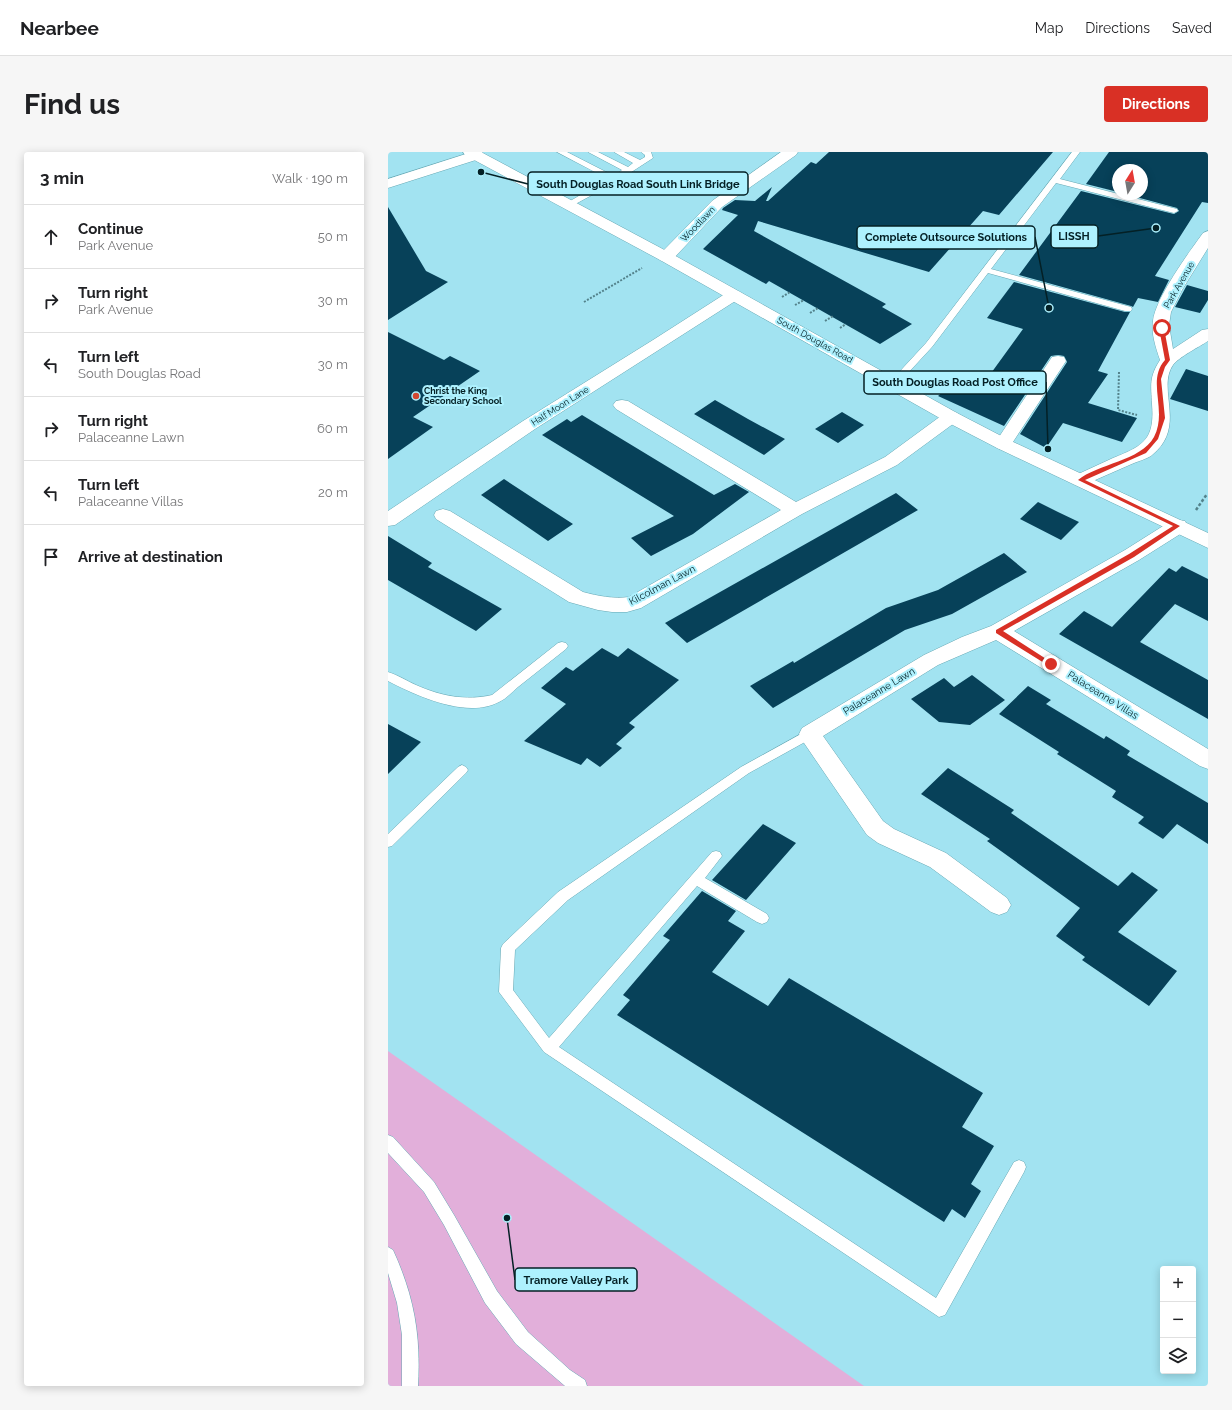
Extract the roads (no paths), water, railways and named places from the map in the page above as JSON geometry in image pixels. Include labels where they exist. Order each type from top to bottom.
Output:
[{"type":"street","name":"Woodlawn","points":[[666,257],[717,204],[791,152]]},
{"type":"street","name":"South Douglas Road","points":[[473,154],[734,294],[951,417],[1003,444],[1208,541]]},
{"type":"street","points":[[388,184],[473,154]]},
{"type":"street","name":"Park Avenue","points":[[1168,360],[1161,322],[1162,315],[1169,300],[1208,236]]},
{"type":"street","name":"Half Moon Lane","points":[[388,520],[529,425],[653,348],[734,294]]},
{"type":"street","points":[[1080,480],[1144,452],[1154,442],[1163,418],[1158,384],[1162,366],[1168,360],[1208,334]]},
{"type":"street","points":[[1003,444],[1058,361]]},
{"type":"street","points":[[622,405],[795,510]]},
{"type":"street","name":"Kilcolman Lawn","points":[[443,515],[576,597],[597,603],[624,605],[634,603],[795,510],[891,461],[951,417]]},
{"type":"street","name":"Palaceanne Lawn","points":[[810,734],[931,660],[969,642],[998,631],[1132,555],[1178,526]]},
{"type":"street","name":"Palaceanne Villas","points":[[998,631],[1208,760]]},
{"type":"street","points":[[810,734],[875,828],[886,836],[938,860],[999,905]]},
{"type":"lane","points":[[561,152],[611,176],[614,179],[613,180]]},
{"type":"lane","points":[[592,152],[624,166],[626,169],[624,173]]},
{"type":"lane","points":[[618,152],[637,160],[637,164],[634,167]]},
{"type":"lane","points":[[568,206],[649,158],[649,154],[645,152]]},
{"type":"lane","points":[[893,384],[929,345],[1076,152]]},
{"type":"lane","points":[[1054,180],[1174,211]]},
{"type":"lane","points":[[986,270],[1128,309]]},
{"type":"lane","points":[[388,676],[411,688],[445,702],[465,704],[483,703],[496,699],[562,646]]},
{"type":"lane","points":[[810,734],[745,770],[563,896],[508,948],[506,992],[549,1048],[939,1309],[1019,1167]]},
{"type":"lane","points":[[388,842],[462,770]]},
{"type":"lane","points":[[549,1048],[716,856]]},
{"type":"lane","points":[[696,879],[762,918]]},
{"type":"lane","points":[[388,1142],[428,1187],[449,1220],[491,1297],[522,1338],[564,1376],[580,1386]]},
{"type":"lane","points":[[388,1256],[398,1277],[410,1327],[412,1344],[410,1386]]},
{"type":"place","name":"South Douglas Road South Link Bridge","points":[[481,172]]},
{"type":"place","name":"LISSH","points":[[1156,228]]},
{"type":"place","name":"Complete Outsource Solutions","points":[[1049,308]]},
{"type":"place","name":"Christ the King Secondary School","points":[[416,396]]},
{"type":"place","name":"South Douglas Road Post Office","points":[[1048,449]]},
{"type":"place","name":"Tramore Valley Park","points":[[507,1218]]}]
